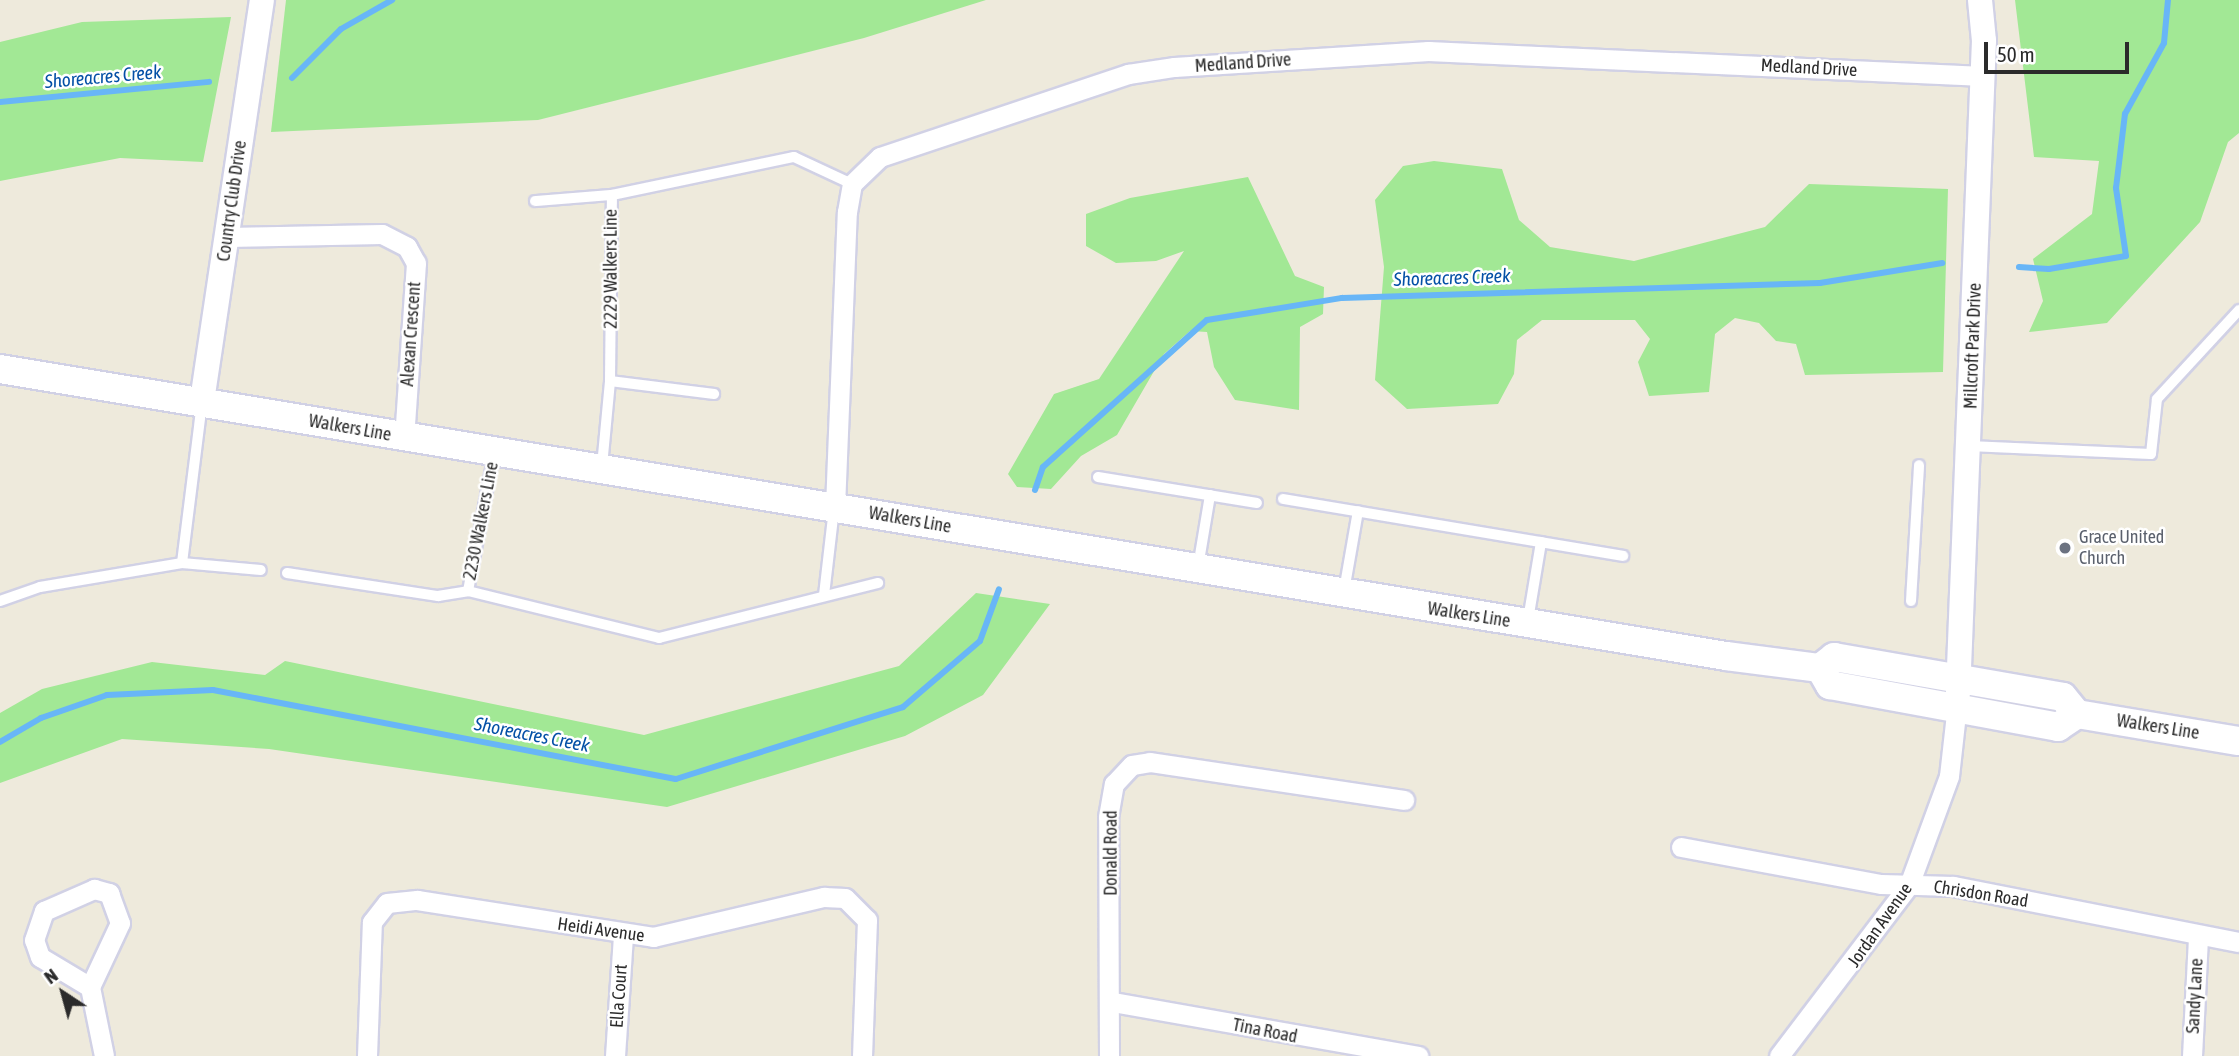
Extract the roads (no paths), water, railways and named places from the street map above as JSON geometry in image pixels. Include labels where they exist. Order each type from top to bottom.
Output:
[{"type":"main road","name":"Walkers Line","points":[[0,369],[202,401],[404,438],[602,467],[1197,571],[1820,668],[1830,685],[2063,697],[2077,714],[2239,741]]},
{"type":"street","name":"Country Club Drive","points":[[202,401],[262,0]]},
{"type":"street","name":"Millcroft Park Drive","points":[[1958,693],[1983,76],[1980,0]]},
{"type":"street","name":"Medland Drive","points":[[852,184],[880,157],[1128,74],[1174,67],[1428,51],[1983,76]]},
{"type":"street","points":[[835,507],[852,184]]},
{"type":"street","name":"Alexan Crescent","points":[[227,237],[382,234],[407,247],[416,263],[404,438]]},
{"type":"street","name":"Jordan Avenue","points":[[1779,1056],[1909,885],[1949,776],[1958,693]]},
{"type":"street","name":"Donald Road","points":[[1109,1056],[1113,1002],[1108,817],[1114,784],[1132,765],[1150,762],[1404,800]]},
{"type":"street","name":"Chrisdon Road","points":[[1681,847],[1909,885],[1953,886],[2239,942]]},
{"type":"street","points":[[90,988],[40,957],[34,940],[44,911],[94,889],[109,893],[120,923],[90,988],[104,1056]]},
{"type":"street","name":"Heidi Avenue","points":[[367,1056],[372,922],[387,903],[417,900],[623,937],[700,930],[824,897],[845,898],[867,920],[862,1056]]},
{"type":"street","name":"Sandy Lane","points":[[2192,1056],[2198,936]]},
{"type":"street","name":"Ella Court","points":[[615,1056],[623,937]]},
{"type":"street","name":"Tina Road","points":[[1113,1002],[1364,1053],[1418,1056]]},
{"type":"lane","name":"2229 Walkers Line","points":[[602,467],[610,381],[612,195],[794,157],[852,184]]},
{"type":"lane","points":[[535,201],[612,195]]},
{"type":"lane","points":[[1969,446],[2151,454],[2157,399],[2239,310]]},
{"type":"lane","points":[[610,381],[714,394]]},
{"type":"lane","points":[[182,563],[202,401]]},
{"type":"lane","name":"2230 Walkers Line","points":[[468,591],[494,451]]},
{"type":"lane","points":[[1911,601],[1919,465]]},
{"type":"lane","points":[[1098,477],[1257,503]]},
{"type":"lane","points":[[1197,571],[1210,495]]},
{"type":"lane","points":[[1283,499],[1623,556]]},
{"type":"lane","points":[[824,595],[835,507]]},
{"type":"lane","points":[[1344,594],[1358,511]]},
{"type":"lane","points":[[1527,624],[1541,542]]},
{"type":"lane","points":[[0,601],[40,587],[182,563],[261,570]]},
{"type":"lane","points":[[287,573],[438,596],[468,591],[659,638],[878,583]]},
{"type":"waterway","name":"Shoreacres Creek","points":[[292,78],[341,29],[392,0]]},
{"type":"waterway","name":"Shoreacres Creek","points":[[2019,267],[2049,269],[2126,256],[2116,188],[2125,114],[2164,43],[2168,0]]},
{"type":"waterway","name":"Shoreacres Creek","points":[[0,102],[209,82]]},
{"type":"waterway","name":"Shoreacres Creek","points":[[1035,490],[1043,467],[1207,320],[1342,298],[1820,283],[1942,263]]},
{"type":"waterway","name":"Shoreacres Creek","points":[[0,742],[41,718],[107,695],[213,690],[676,779],[903,707],[980,641],[999,589]]},
{"type":"place","name":"Grace United Church","points":[[2065,548]]}]
